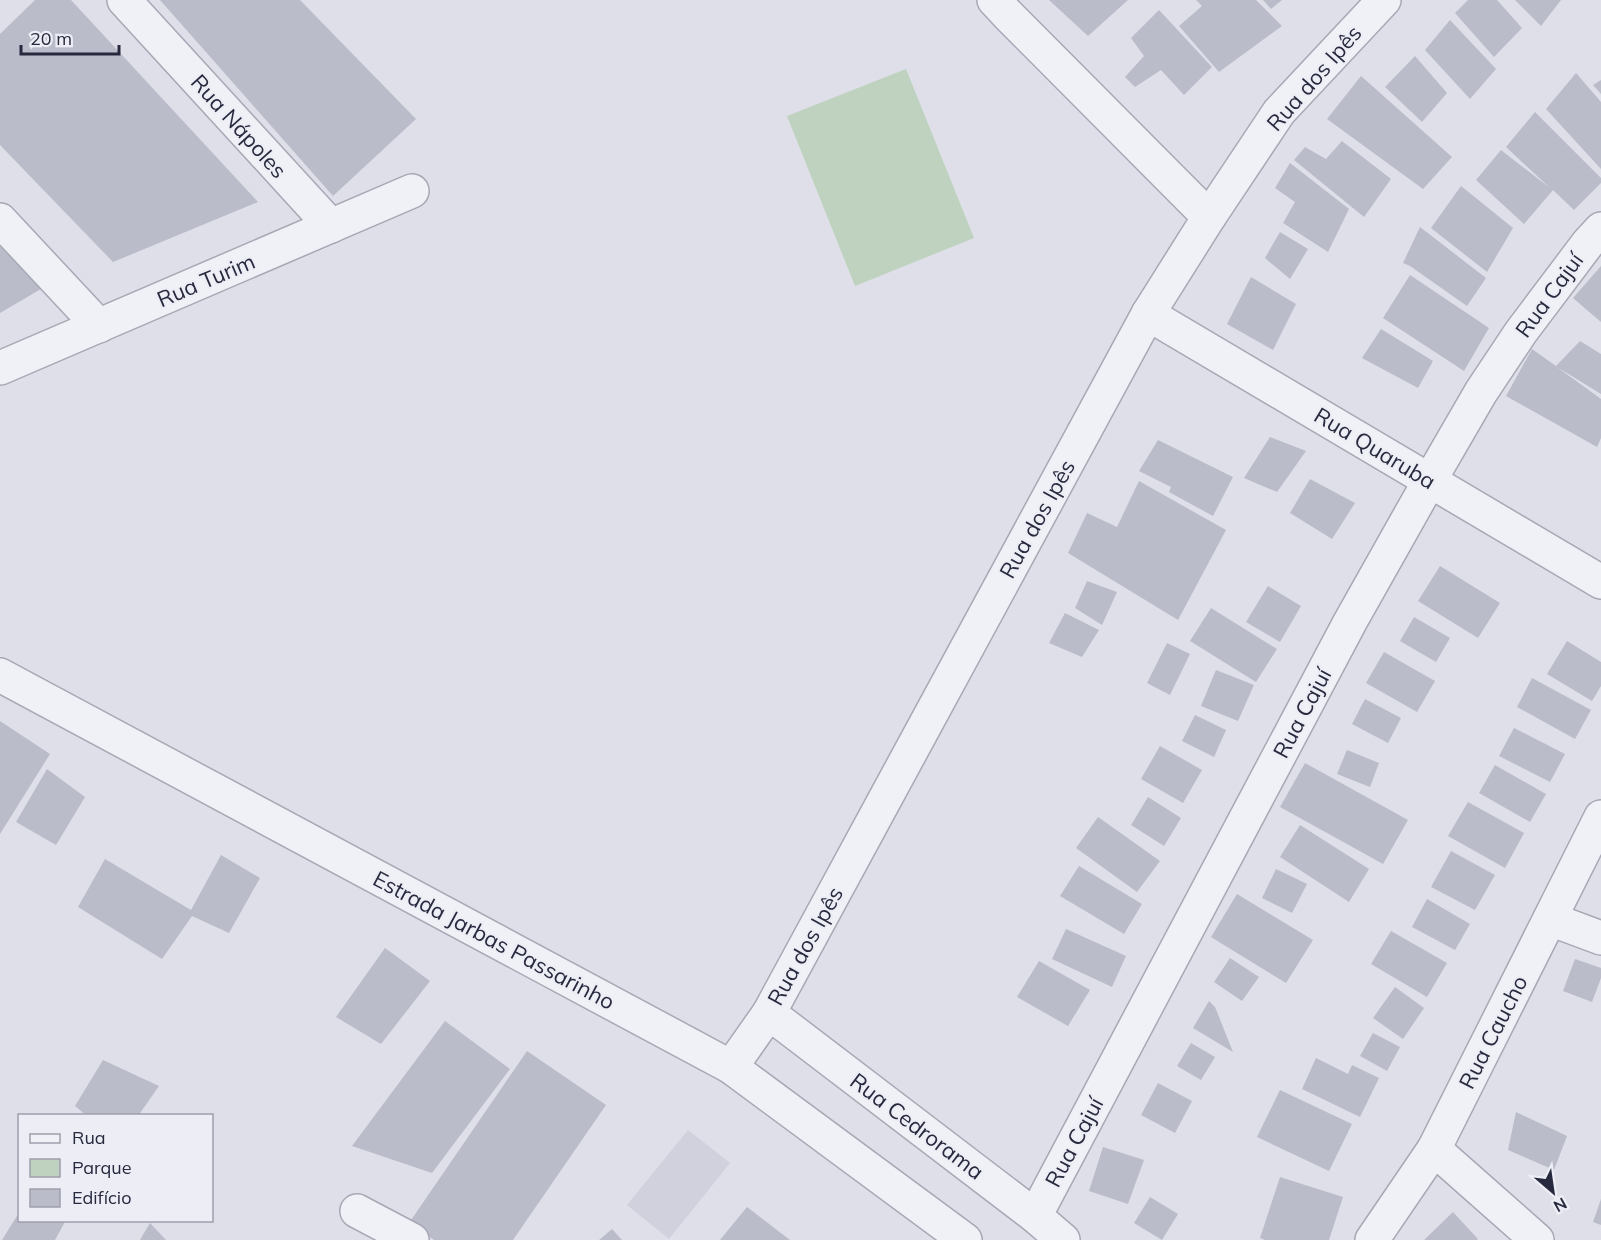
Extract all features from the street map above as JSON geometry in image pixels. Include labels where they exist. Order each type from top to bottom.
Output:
[{"type":"street","name":"Rua Nápoles","points":[[124,0],[331,226]]},
{"type":"street","name":"Rua dos Ipês","points":[[732,1067],[769,1013],[1148,314],[1279,112],[1384,0]]},
{"type":"street","points":[[1009,5],[1209,217]]},
{"type":"street","name":"Rua Turim","points":[[0,368],[412,191]]},
{"type":"street","points":[[0,220],[99,326]]},
{"type":"street","name":"Rua Cajuí","points":[[1035,1216],[1350,622],[1430,480],[1481,392],[1515,342],[1588,243],[1601,229]]},
{"type":"street","name":"Rua Quaruba","points":[[1148,314],[1601,582]]},
{"type":"street","name":"Estrada Jarbas Passarinho","points":[[1,679],[732,1067],[966,1240]]},
{"type":"street","name":"Rua Caucho","points":[[1372,1240],[1434,1149],[1601,817]]},
{"type":"street","points":[[1550,919],[1601,938]]},
{"type":"street","name":"Rua Cedrorama","points":[[769,1013],[1035,1216],[1063,1240]]},
{"type":"street","points":[[1434,1149],[1537,1240]]},
{"type":"street","points":[[357,1211],[412,1240]]},
{"type":"shaded area","points":[[688,1130],[730,1163],[669,1239],[627,1205]]},
{"type":"green space","points":[[906,69],[974,238],[855,286],[787,116]]},
{"type":"building","points":[[35,0],[71,0],[258,202],[113,262],[0,145],[0,34]]},
{"type":"building","points":[[160,0],[300,0],[416,119],[333,196]]},
{"type":"building","points":[[1049,0],[1128,0],[1088,36]]},
{"type":"building","points":[[1196,0],[1256,0],[1282,26],[1219,72],[1179,26],[1202,6]]},
{"type":"building","points":[[1263,0],[1282,0],[1271,9]]},
{"type":"building","points":[[1468,0],[1497,0],[1522,28],[1494,57],[1455,13]]},
{"type":"building","points":[[1515,0],[1561,0],[1541,26]]},
{"type":"building","points":[[1159,10],[1212,67],[1184,95],[1161,70],[1135,87],[1125,77],[1144,56],[1131,38]]},
{"type":"building","points":[[1450,20],[1496,69],[1470,99],[1425,50]]},
{"type":"building","points":[[1415,56],[1447,93],[1422,122],[1385,87]]},
{"type":"building","points":[[1576,73],[1601,102],[1601,169],[1546,109]]},
{"type":"building","points":[[1361,76],[1452,157],[1423,189],[1327,119]]},
{"type":"building","points":[[1601,80],[1601,94],[1593,85]]},
{"type":"building","points":[[1535,112],[1601,178],[1601,183],[1574,210],[1553,190],[1524,224],[1476,180],[1501,150],[1550,188],[1506,147]]},
{"type":"building","points":[[1342,141],[1391,179],[1364,217],[1294,160],[1305,147],[1326,159]]},
{"type":"building","points":[[1290,163],[1349,209],[1328,252],[1283,223],[1295,202],[1275,188]]},
{"type":"building","points":[[1461,186],[1513,228],[1487,272],[1431,228]]},
{"type":"building","points":[[1420,227],[1486,278],[1467,306],[1403,263]]},
{"type":"building","points":[[1280,232],[1308,249],[1290,279],[1265,258]]},
{"type":"building","points":[[0,246],[41,289],[0,313]]},
{"type":"building","points":[[1601,266],[1601,322],[1573,298]]},
{"type":"building","points":[[1410,275],[1489,328],[1464,371],[1383,318]]},
{"type":"building","points":[[1251,277],[1296,304],[1273,350],[1227,324]]},
{"type":"building","points":[[1381,329],[1433,361],[1418,388],[1362,358]]},
{"type":"building","points":[[1580,341],[1601,354],[1601,394],[1557,367],[1601,399],[1601,438],[1597,447],[1506,396],[1532,349],[1556,366]]},
{"type":"building","points":[[1270,437],[1306,451],[1277,492],[1244,478]]},
{"type":"building","points":[[1158,440],[1233,477],[1213,516],[1169,492],[1171,487],[1139,471]]},
{"type":"building","points":[[1310,479],[1355,503],[1332,539],[1290,513]]},
{"type":"building","points":[[1139,481],[1226,530],[1178,620],[1068,553],[1087,513],[1117,527]]},
{"type":"building","points":[[1440,566],[1500,603],[1478,638],[1418,601]]},
{"type":"building","points":[[1087,581],[1117,592],[1102,625],[1075,608]]},
{"type":"building","points":[[1268,586],[1301,606],[1280,642],[1246,622]]},
{"type":"building","points":[[1211,608],[1277,649],[1256,682],[1190,641]]},
{"type":"building","points":[[1065,613],[1099,630],[1082,657],[1049,643]]},
{"type":"building","points":[[1414,617],[1450,638],[1436,662],[1400,641]]},
{"type":"building","points":[[1567,641],[1601,662],[1601,686],[1592,701],[1547,674]]},
{"type":"building","points":[[1167,643],[1190,654],[1170,695],[1147,683]]},
{"type":"building","points":[[1384,652],[1435,681],[1417,712],[1366,683]]},
{"type":"building","points":[[1216,670],[1254,685],[1238,721],[1201,706]]},
{"type":"building","points":[[1532,678],[1591,710],[1575,739],[1517,707]]},
{"type":"building","points":[[1365,699],[1401,718],[1388,743],[1352,724]]},
{"type":"building","points":[[1195,715],[1226,730],[1214,757],[1182,741]]},
{"type":"building","points":[[0,721],[50,754],[0,834]]},
{"type":"building","points":[[1514,728],[1565,754],[1550,782],[1499,756]]},
{"type":"building","points":[[1160,746],[1202,770],[1183,803],[1141,779]]},
{"type":"building","points":[[1347,750],[1379,763],[1370,787],[1337,774]]},
{"type":"building","points":[[1305,763],[1408,820],[1383,864],[1280,807]]},
{"type":"building","points":[[1495,765],[1546,794],[1530,822],[1479,793]]},
{"type":"building","points":[[47,769],[85,797],[56,845],[16,822]]},
{"type":"building","points":[[1148,797],[1181,818],[1164,846],[1131,825]]},
{"type":"building","points":[[1468,802],[1524,833],[1505,868],[1448,836]]},
{"type":"building","points":[[1098,817],[1160,861],[1137,892],[1076,848]]},
{"type":"building","points":[[1300,825],[1369,869],[1349,902],[1280,857]]},
{"type":"building","points":[[1451,851],[1495,875],[1475,910],[1431,887]]},
{"type":"building","points":[[221,855],[260,878],[229,933],[192,916],[162,959],[78,907],[105,859],[191,910]]},
{"type":"building","points":[[1079,866],[1142,904],[1124,934],[1060,896]]},
{"type":"building","points":[[1276,869],[1307,884],[1292,913],[1262,898]]},
{"type":"building","points":[[1237,894],[1313,940],[1286,983],[1211,937]]},
{"type":"building","points":[[1427,899],[1470,924],[1455,950],[1412,927]]},
{"type":"building","points":[[1066,929],[1126,956],[1112,987],[1052,959]]},
{"type":"building","points":[[1391,931],[1447,963],[1427,997],[1371,964]]},
{"type":"building","points":[[385,948],[430,981],[381,1044],[336,1017]]},
{"type":"building","points":[[1230,958],[1259,977],[1242,1001],[1214,982]]},
{"type":"building","points":[[1575,959],[1601,968],[1601,978],[1592,1002],[1563,991]]},
{"type":"building","points":[[1039,961],[1090,990],[1068,1026],[1017,997]]},
{"type":"building","points":[[1395,987],[1424,1008],[1403,1039],[1373,1018]]},
{"type":"building","points":[[1209,1001],[1215,1007],[1233,1052],[1193,1028]]},
{"type":"building","points":[[445,1021],[510,1069],[432,1173],[352,1146]]},
{"type":"building","points":[[1373,1033],[1400,1047],[1387,1071],[1360,1056]]},
{"type":"building","points":[[1191,1043],[1215,1057],[1201,1080],[1177,1066]]},
{"type":"building","points":[[527,1051],[606,1105],[513,1240],[434,1240],[409,1223]]},
{"type":"building","points":[[1316,1058],[1348,1074],[1352,1065],[1379,1078],[1360,1117],[1302,1089]]},
{"type":"building","points":[[103,1060],[159,1086],[139,1114],[85,1114],[75,1106]]},
{"type":"building","points":[[1158,1083],[1192,1101],[1175,1133],[1141,1115]]},
{"type":"building","points":[[1280,1090],[1352,1124],[1329,1171],[1257,1137]]},
{"type":"building","points":[[1516,1112],[1567,1136],[1554,1170],[1508,1150]]},
{"type":"building","points":[[1103,1147],[1144,1160],[1128,1204],[1089,1191]]},
{"type":"building","points":[[1280,1177],[1343,1197],[1329,1240],[1265,1240],[1260,1238]]},
{"type":"building","points":[[1150,1197],[1178,1214],[1162,1240],[1134,1223]]},
{"type":"building","points":[[1601,1199],[1601,1225],[1593,1222]]},
{"type":"building","points":[[747,1207],[790,1240],[720,1240]]},
{"type":"building","points":[[1453,1212],[1477,1240],[1424,1240]]},
{"type":"building","points":[[18,1214],[18,1222],[65,1222],[55,1240],[2,1240]]},
{"type":"building","points":[[150,1223],[166,1240],[140,1240]]},
{"type":"building","points":[[612,1229],[622,1240],[599,1240]]}]
